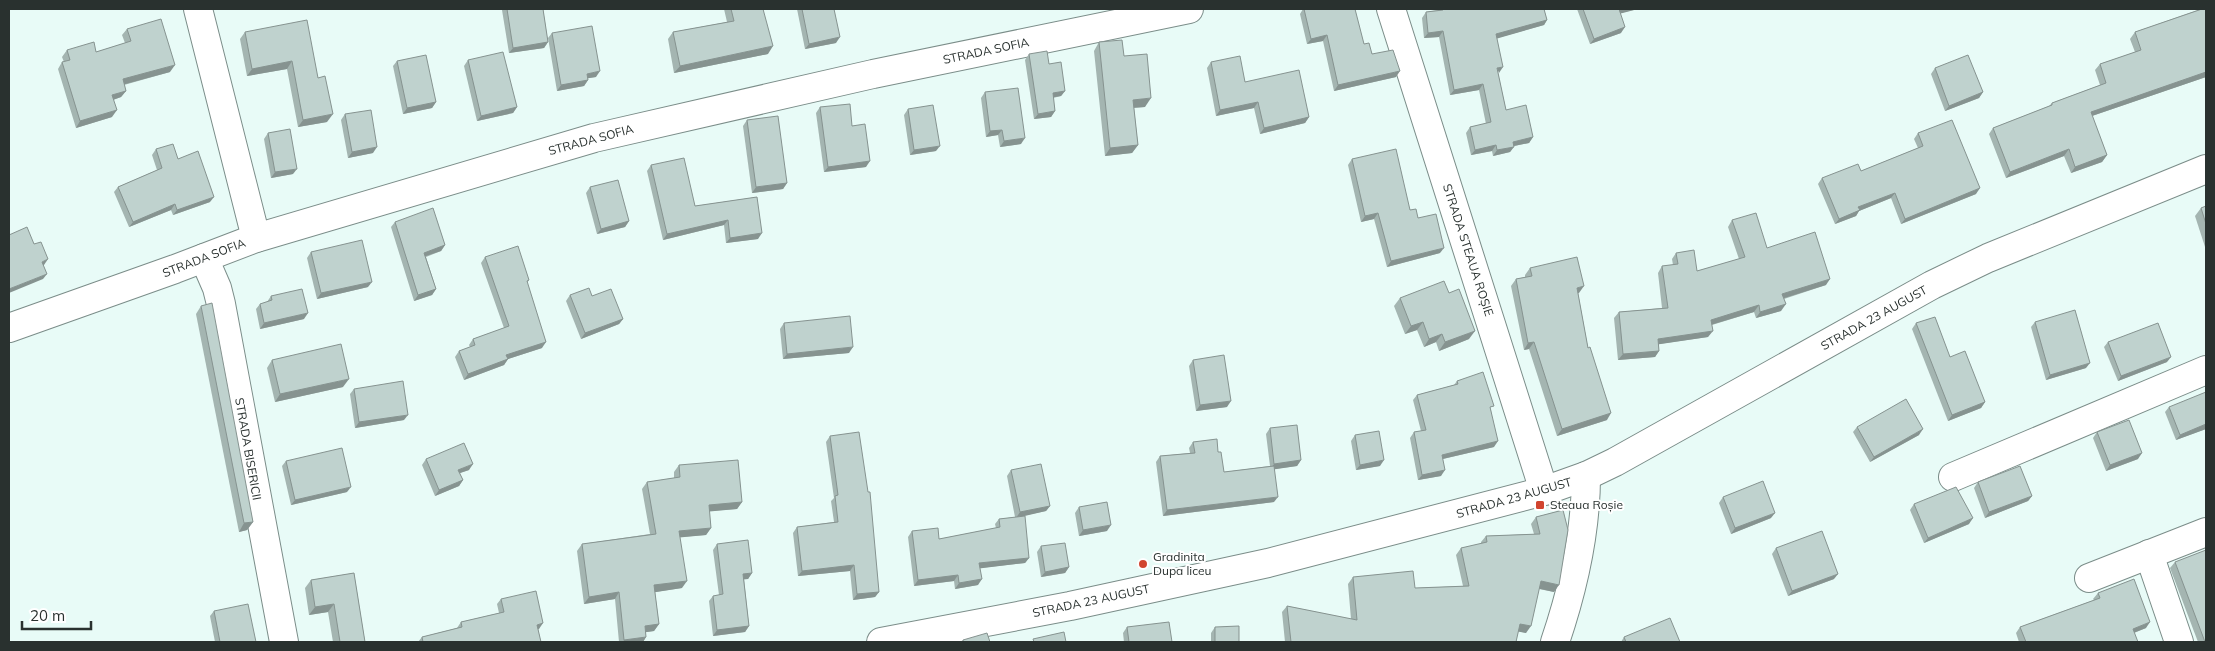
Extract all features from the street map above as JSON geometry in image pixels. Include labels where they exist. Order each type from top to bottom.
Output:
[{"type":"street","points":[[198,9],[256,238]]},
{"type":"street","name":"STRADA SOFIA","points":[[9,328],[256,238],[594,138],[873,74],[1189,9]]},
{"type":"street","name":"STRADA STEAUA ROȘIE","points":[[1391,9],[1544,491]]},
{"type":"street","name":"STRADA 23 AUGUST","points":[[881,642],[1070,606],[1268,563],[1544,491],[1586,476],[1948,277],[1988,258],[2206,169]]},
{"type":"street","name":"STRADA BISERICII","points":[[204,258],[217,288],[221,304],[284,642]]},
{"type":"street","points":[[1953,477],[2206,370]]},
{"type":"street","points":[[1555,642],[1572,582],[1583,528],[1586,476]]},
{"type":"street","points":[[2089,578],[2206,532]]},
{"type":"street","points":[[2149,554],[2179,642]]},
{"type":"building","points":[[507,9],[543,9],[548,42],[513,48]]},
{"type":"building","points":[[731,9],[763,9],[773,46],[680,66],[673,32],[734,21]]},
{"type":"building","points":[[802,9],[834,9],[840,37],[809,44]]},
{"type":"building","points":[[1304,9],[1355,9],[1364,44],[1369,43],[1372,54],[1393,50],[1400,71],[1338,85],[1327,35],[1311,39]]},
{"type":"building","points":[[1442,9],[1544,9],[1547,20],[1496,34],[1503,67],[1497,68],[1506,110],[1526,105],[1533,137],[1513,142],[1514,147],[1497,150],[1496,145],[1475,150],[1470,127],[1491,122],[1483,84],[1454,90],[1443,31],[1428,33],[1426,12]]},
{"type":"building","points":[[1583,9],[1619,9],[1625,27],[1594,39]]},
{"type":"building","points":[[2206,9],[2206,72],[2091,112],[2107,155],[2075,167],[2069,149],[2010,172],[1993,128],[2106,83],[2100,64],[2141,50],[2135,32]]},
{"type":"building","points":[[161,19],[175,65],[123,79],[126,91],[112,95],[117,110],[80,121],[62,62],[70,60],[67,50],[94,42],[96,52],[131,41],[127,29]]},
{"type":"building","points":[[307,20],[318,78],[325,76],[333,114],[303,120],[292,61],[252,69],[245,32]]},
{"type":"building","points":[[592,26],[600,71],[587,74],[588,80],[561,85],[552,33]]},
{"type":"building","points":[[1122,40],[1124,56],[1147,54],[1151,98],[1133,100],[1138,145],[1110,148],[1099,42]]},
{"type":"building","points":[[1047,51],[1049,64],[1061,62],[1065,91],[1053,93],[1055,111],[1038,114],[1029,54]]},
{"type":"building","points":[[503,52],[517,107],[481,116],[468,60]]},
{"type":"building","points":[[426,55],[436,102],[407,108],[397,61]]},
{"type":"building","points":[[1968,55],[1983,92],[1949,106],[1935,68]]},
{"type":"building","points":[[1240,56],[1245,82],[1299,70],[1309,117],[1264,128],[1258,102],[1220,110],[1211,62]]},
{"type":"building","points":[[1018,88],[1025,138],[1004,141],[1002,130],[990,131],[985,92]]},
{"type":"building","points":[[850,104],[852,126],[865,124],[870,161],[828,167],[820,107]]},
{"type":"building","points":[[933,105],[940,146],[914,150],[908,109]]},
{"type":"building","points":[[371,110],[377,147],[352,152],[345,114]]},
{"type":"building","points":[[778,116],[787,183],[756,187],[747,120]]},
{"type":"building","points":[[1952,120],[1980,188],[1905,219],[1895,193],[1858,207],[1860,210],[1839,219],[1822,178],[1858,164],[1861,171],[1923,146],[1918,133]]},
{"type":"building","points":[[290,129],[297,169],[275,172],[268,133]]},
{"type":"building","points":[[173,144],[178,159],[198,151],[214,197],[177,210],[175,204],[133,222],[118,187],[162,168],[156,149]]},
{"type":"building","points":[[1396,149],[1410,210],[1416,209],[1418,218],[1436,214],[1444,248],[1391,261],[1378,213],[1365,216],[1352,159]]},
{"type":"building","points":[[684,158],[695,206],[757,197],[762,233],[730,238],[728,220],[667,234],[651,165]]},
{"type":"building","points":[[618,180],[629,221],[601,229],[590,187]]},
{"type":"building","points":[[2206,206],[2206,224],[2201,208]]},
{"type":"building","points":[[433,208],[445,245],[424,253],[436,289],[418,295],[395,222]]},
{"type":"building","points":[[1756,213],[1767,248],[1815,232],[1830,279],[1782,294],[1786,304],[1760,312],[1759,305],[1711,320],[1713,331],[1658,339],[1659,351],[1623,354],[1619,312],[1668,308],[1662,266],[1678,264],[1676,253],[1694,250],[1697,271],[1745,257],[1732,220]]},
{"type":"building","points":[[27,227],[34,244],[41,242],[48,259],[42,262],[47,274],[9,289],[9,235]]},
{"type":"building","points":[[362,240],[372,282],[321,293],[311,252]]},
{"type":"building","points":[[518,246],[546,342],[506,355],[508,359],[468,374],[459,351],[475,345],[473,339],[509,326],[485,257]]},
{"type":"building","points":[[1577,257],[1584,286],[1577,288],[1588,348],[1590,347],[1611,413],[1562,429],[1534,342],[1528,343],[1516,279],[1532,276],[1530,268]]},
{"type":"building","points":[[1444,281],[1449,293],[1459,289],[1475,331],[1445,342],[1442,334],[1429,339],[1423,322],[1411,326],[1400,298]]},
{"type":"building","points":[[589,288],[592,296],[611,289],[623,319],[585,333],[570,295]]},
{"type":"building","points":[[302,289],[308,313],[264,323],[260,304],[272,300],[271,296]]},
{"type":"building","points":[[212,303],[253,522],[244,523],[201,306]]},
{"type":"building","points":[[2075,310],[2090,363],[2050,375],[2035,322]]},
{"type":"building","points":[[850,316],[853,347],[787,354],[784,323]]},
{"type":"building","points":[[1935,317],[1950,357],[1965,351],[1985,402],[1952,415],[1916,323]]},
{"type":"building","points":[[2158,323],[2171,357],[2121,376],[2108,342]]},
{"type":"building","points":[[341,344],[349,379],[280,394],[272,360]]},
{"type":"building","points":[[1224,355],[1231,401],[1200,405],[1193,360]]},
{"type":"building","points":[[1483,372],[1494,406],[1490,407],[1498,441],[1442,455],[1445,470],[1422,475],[1414,432],[1426,430],[1417,395],[1458,384],[1457,381]]},
{"type":"building","points":[[403,381],[408,415],[359,422],[354,389]]},
{"type":"building","points":[[2206,392],[2206,424],[2180,435],[2169,407]]},
{"type":"building","points":[[1906,399],[1923,429],[1874,457],[1857,427]]},
{"type":"building","points":[[2129,420],[2142,453],[2110,465],[2097,432]]},
{"type":"building","points":[[1297,425],[1301,460],[1274,464],[1270,428]]},
{"type":"building","points":[[1379,431],[1384,460],[1360,465],[1355,435]]},
{"type":"building","points":[[859,432],[868,492],[870,492],[879,592],[857,594],[854,565],[802,571],[797,527],[838,522],[835,496],[838,495],[830,436]]},
{"type":"building","points":[[1217,439],[1218,452],[1221,452],[1224,472],[1274,466],[1278,497],[1167,510],[1160,456],[1195,453],[1193,442]]},
{"type":"building","points":[[464,443],[473,464],[458,470],[463,480],[439,490],[426,459]]},
{"type":"building","points":[[342,448],[351,487],[295,500],[286,461]]},
{"type":"building","points":[[738,460],[742,502],[709,505],[711,528],[679,531],[687,581],[654,585],[659,624],[645,626],[646,637],[624,640],[619,592],[589,597],[582,544],[656,534],[647,482],[680,477],[679,465]]},
{"type":"building","points":[[1041,464],[1050,506],[1020,512],[1011,470]]},
{"type":"building","points":[[2020,466],[2032,496],[1989,512],[1978,482]]},
{"type":"building","points":[[1763,481],[1775,513],[1735,528],[1723,497]]},
{"type":"building","points":[[1956,487],[1973,518],[1928,538],[1914,504]]},
{"type":"building","points":[[1107,502],[1111,525],[1083,530],[1079,507]]},
{"type":"building","points":[[1563,510],[1568,530],[1559,585],[1541,581],[1531,626],[1520,624],[1516,642],[1291,642],[1287,606],[1357,620],[1353,577],[1413,571],[1415,588],[1469,586],[1461,548],[1487,542],[1486,536],[1540,534],[1536,517]]},
{"type":"building","points":[[1025,516],[1029,558],[979,563],[982,579],[959,583],[958,575],[918,580],[912,531],[938,528],[939,539],[1000,527],[999,519]]},
{"type":"building","points":[[1822,531],[1838,574],[1792,591],[1776,548]]},
{"type":"building","points":[[748,540],[752,573],[743,574],[749,626],[717,630],[713,596],[723,594],[717,544]]},
{"type":"building","points":[[1065,543],[1069,567],[1045,572],[1041,546]]},
{"type":"building","points":[[2206,550],[2206,642],[2205,642],[2175,562]]},
{"type":"building","points":[[354,573],[365,642],[340,642],[334,604],[315,607],[311,580]]},
{"type":"building","points":[[2134,579],[2150,622],[2133,629],[2138,642],[2026,642],[2020,627],[2100,598],[2098,593]]},
{"type":"building","points":[[536,591],[543,623],[537,625],[541,642],[423,642],[422,637],[462,627],[461,622],[504,612],[501,599]]},
{"type":"building","points":[[248,604],[256,642],[220,642],[214,611]]},
{"type":"building","points":[[1670,618],[1680,642],[1626,642],[1624,637]]},
{"type":"building","points":[[1169,622],[1172,642],[1129,642],[1127,627]]},
{"type":"building","points":[[1239,626],[1239,642],[1215,642],[1215,627]]},
{"type":"building","points":[[1064,632],[1066,642],[1034,642],[1033,639]]},
{"type":"building","points":[[987,633],[990,642],[963,642],[963,640]]},
{"type":"place","name":"Steaua Roșie","points":[[1540,505]]},
{"type":"place","name":"Gradinita Dupa liceu","points":[[1143,564]]}]
